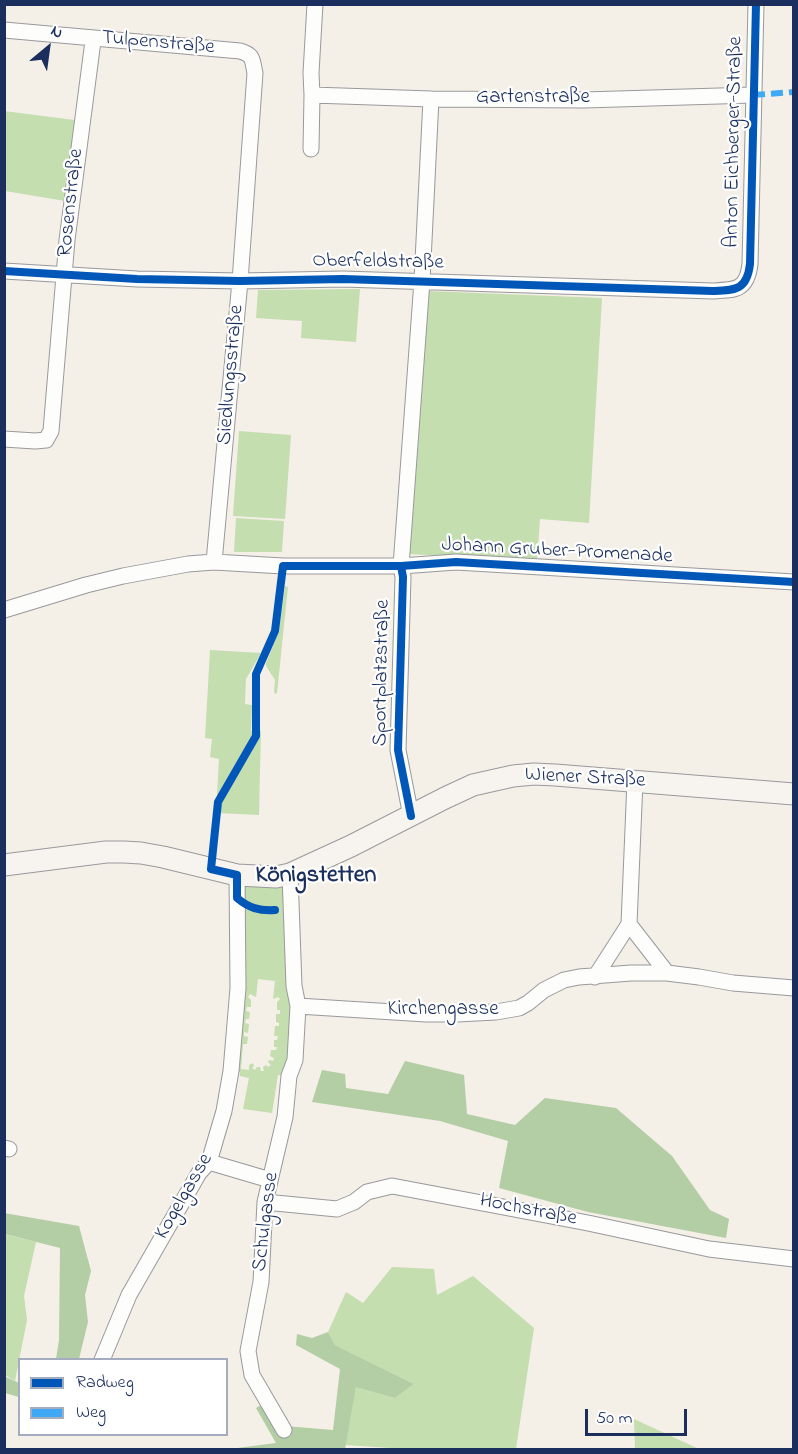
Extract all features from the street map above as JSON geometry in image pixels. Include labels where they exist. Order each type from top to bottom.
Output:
[{"type":"main road","name":"Wiener Straße","points":[[290,874],[473,785],[513,776],[555,775],[794,794]]},
{"type":"main road","points":[[4,864],[124,852],[163,857],[237,875],[276,877],[290,874]]},
{"type":"street","points":[[311,148],[311,73],[315,4]]},
{"type":"street","name":"Anton Eichberger-Straße","points":[[747,280],[750,264],[756,4]]},
{"type":"street","name":"Tulpenstraße","points":[[4,30],[240,51]]},
{"type":"street","name":"Rosenstraße","points":[[4,439],[46,440],[51,431],[66,240],[93,41],[91,38]]},
{"type":"street","name":"Siedlungsstraße","points":[[214,562],[230,410],[255,73],[252,58],[248,53],[240,51]]},
{"type":"street","name":"Gartenstraße","points":[[312,95],[431,99],[584,100],[753,96]]},
{"type":"street","name":"Sportplatzstraße","points":[[411,816],[398,750],[403,577],[401,566],[422,281],[431,99]]},
{"type":"street","name":"Oberfeldstraße","points":[[4,271],[137,279],[240,281],[343,279],[713,291],[738,287],[747,280]]},
{"type":"street","name":"Johann Gruber-Promenade","points":[[4,610],[123,576],[160,568],[214,562],[283,566],[401,566],[456,562],[794,582]]},
{"type":"street","points":[[595,977],[629,924],[635,781]]},
{"type":"street","name":"Schulgasse","points":[[284,1430],[252,1375],[248,1351],[261,1282],[266,1202],[285,1117],[289,1076],[295,1060],[298,1006],[294,986],[290,874]]},
{"type":"street","name":"Kogelgasse","points":[[102,1358],[129,1295],[199,1173],[209,1162],[224,1111],[231,1071],[238,988],[237,875]]},
{"type":"street","points":[[629,924],[667,973]]},
{"type":"street","name":"Kirchengasse","points":[[298,1006],[426,1014],[496,1012],[519,1008],[544,990],[564,980],[631,973],[667,973],[733,983],[794,988]]},
{"type":"street","points":[[209,1162],[270,1180]]},
{"type":"street","name":"Hochstraße","points":[[266,1202],[337,1209],[354,1202],[367,1192],[392,1186],[588,1223],[708,1249],[794,1259]]},
{"type":"green space","points":[[4,111],[82,121],[71,202],[5,191]]},
{"type":"green space","points":[[360,289],[356,342],[301,338],[302,321],[256,318],[258,290]]},
{"type":"green space","points":[[427,291],[602,298],[589,523],[540,519],[537,560],[407,554]]},
{"type":"green space","points":[[239,431],[291,435],[285,519],[233,516]]},
{"type":"green space","points":[[236,518],[284,521],[282,552],[234,552]]},
{"type":"green space","points":[[285,586],[288,587],[277,693],[275,694],[275,680],[266,663],[279,631]]},
{"type":"green space","points":[[210,650],[261,653],[246,679],[245,704],[252,705],[251,731],[261,731],[259,815],[216,813],[219,759],[210,757],[212,739],[205,738]]},
{"type":"green space","points":[[290,874],[294,986],[289,1076],[278,1075],[272,1113],[243,1109],[249,1078],[240,1076],[240,1072],[231,1071],[237,875]],"holes":[[[258,979],[275,981],[273,999],[278,997],[280,999],[277,1002],[277,1010],[280,1010],[280,1014],[276,1014],[276,1022],[279,1026],[275,1026],[274,1036],[278,1036],[277,1040],[274,1040],[276,1050],[271,1050],[270,1056],[274,1058],[273,1061],[269,1060],[271,1065],[263,1067],[264,1071],[261,1071],[260,1067],[255,1070],[252,1068],[253,1063],[249,1065],[249,1070],[241,1069],[243,1044],[247,1044],[248,1037],[244,1036],[244,1032],[248,1033],[249,1024],[245,1023],[246,1019],[249,1019],[250,1012],[246,1011],[247,1007],[251,1007],[251,1000],[248,997],[250,994],[256,997]]]},
{"type":"green space","points":[[405,1061],[464,1075],[467,1114],[515,1125],[545,1098],[616,1108],[672,1156],[710,1210],[729,1219],[726,1238],[588,1212],[499,1188],[508,1141],[440,1121],[312,1102],[322,1070],[345,1074],[346,1088],[388,1094]]},
{"type":"green space","points":[[4,1213],[79,1226],[91,1271],[85,1295],[88,1322],[79,1358],[56,1358],[59,1340],[60,1248],[5,1234]]},
{"type":"green space","points":[[4,1234],[36,1242],[24,1296],[27,1320],[15,1381],[5,1375]]},
{"type":"green space","points":[[392,1267],[434,1269],[437,1295],[473,1276],[534,1328],[516,1449],[422,1450],[345,1445],[356,1386],[395,1398],[414,1384],[335,1345],[328,1332],[346,1292],[363,1303]]},
{"type":"green space","points":[[328,1332],[335,1345],[414,1384],[395,1398],[356,1387],[345,1449],[222,1450],[276,1443],[256,1408],[261,1405],[285,1426],[333,1430],[340,1369],[296,1345],[297,1334],[312,1338]]},
{"type":"green space","points":[[4,1376],[18,1383],[18,1397],[5,1393]]},
{"type":"green space","points":[[634,1419],[699,1449],[635,1449]]},
{"type":"marked path","points":[[753,95],[794,92]]},
{"type":"cycle path","points":[[4,271],[137,279],[240,281],[343,279],[713,291],[734,289],[743,284],[750,264],[756,4]]},
{"type":"cycle path","points":[[275,910],[259,909],[246,904],[237,898],[237,875],[211,869],[218,802],[256,736],[256,674],[275,631],[283,566],[401,566],[456,562],[794,582]]},
{"type":"cycle path","points":[[401,566],[403,577],[398,750],[411,816]]},
{"type":"district","name":"Königstetten","points":[[316,877]]}]
